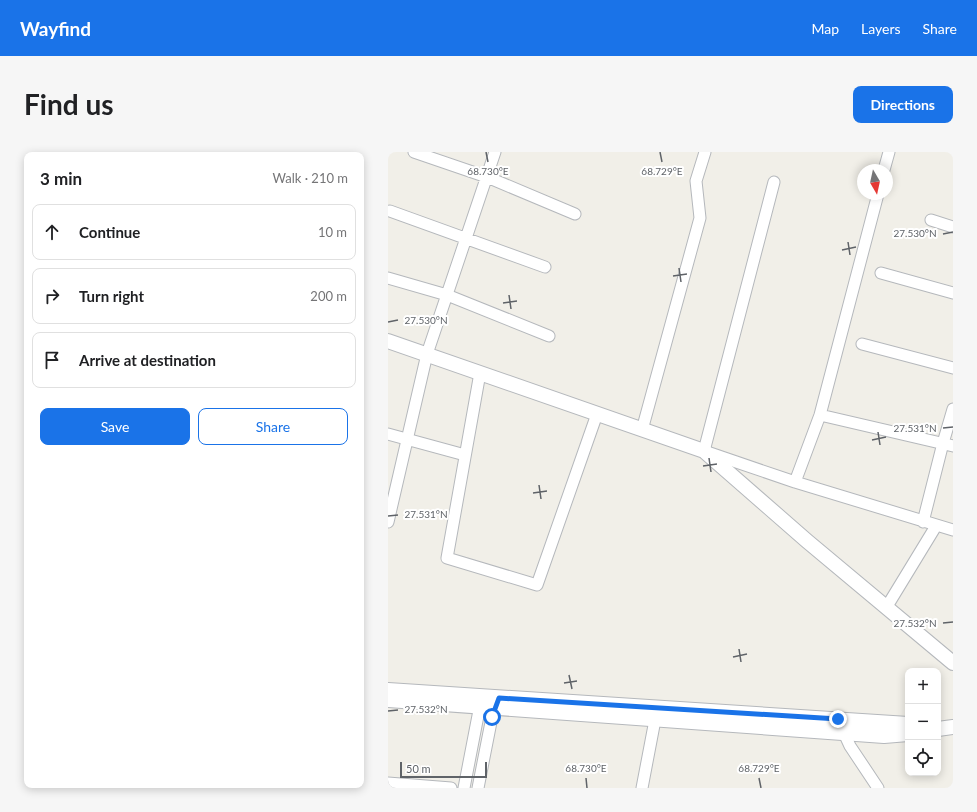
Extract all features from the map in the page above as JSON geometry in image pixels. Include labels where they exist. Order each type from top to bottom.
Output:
[{"type":"street","points":[[414,152],[486,177],[575,214]]},
{"type":"street","points":[[388,522],[427,354],[495,152]]},
{"type":"street","points":[[642,430],[700,218],[696,181],[705,152]]},
{"type":"street","points":[[886,164],[889,152]]},
{"type":"street","points":[[704,451],[774,182]]},
{"type":"street","points":[[795,482],[820,415],[876,200]]},
{"type":"street","points":[[390,211],[545,267]]},
{"type":"street","points":[[931,220],[953,227]]},
{"type":"street","points":[[881,272],[953,293]]},
{"type":"street","points":[[388,278],[447,295],[549,336]]},
{"type":"street","points":[[388,341],[795,482],[953,530]]},
{"type":"street","points":[[862,344],[953,368]]},
{"type":"street","points":[[480,373],[447,558],[537,586],[597,414]]},
{"type":"street","points":[[923,522],[948,445],[953,409]]},
{"type":"street","points":[[820,415],[948,445]]},
{"type":"street","points":[[388,434],[465,455]]},
{"type":"street","points":[[704,451],[807,541],[953,663]]},
{"type":"street","points":[[886,608],[936,526]]},
{"type":"street","points":[[388,690],[480,702]]},
{"type":"street","points":[[388,700],[480,702],[905,724]]},
{"type":"street","points":[[464,788],[480,702]]},
{"type":"street","points":[[497,703],[655,720],[884,736],[905,734]]},
{"type":"street","points":[[478,788],[492,717],[497,703]]},
{"type":"street","points":[[642,788],[655,720]]},
{"type":"street","points":[[941,729],[953,727]]},
{"type":"street","points":[[844,733],[850,746],[878,788]]},
{"type":"street","points":[[388,783],[451,788]]},
{"type":"route","points":[[492,717],[499,698],[633,705],[838,719]]}]
